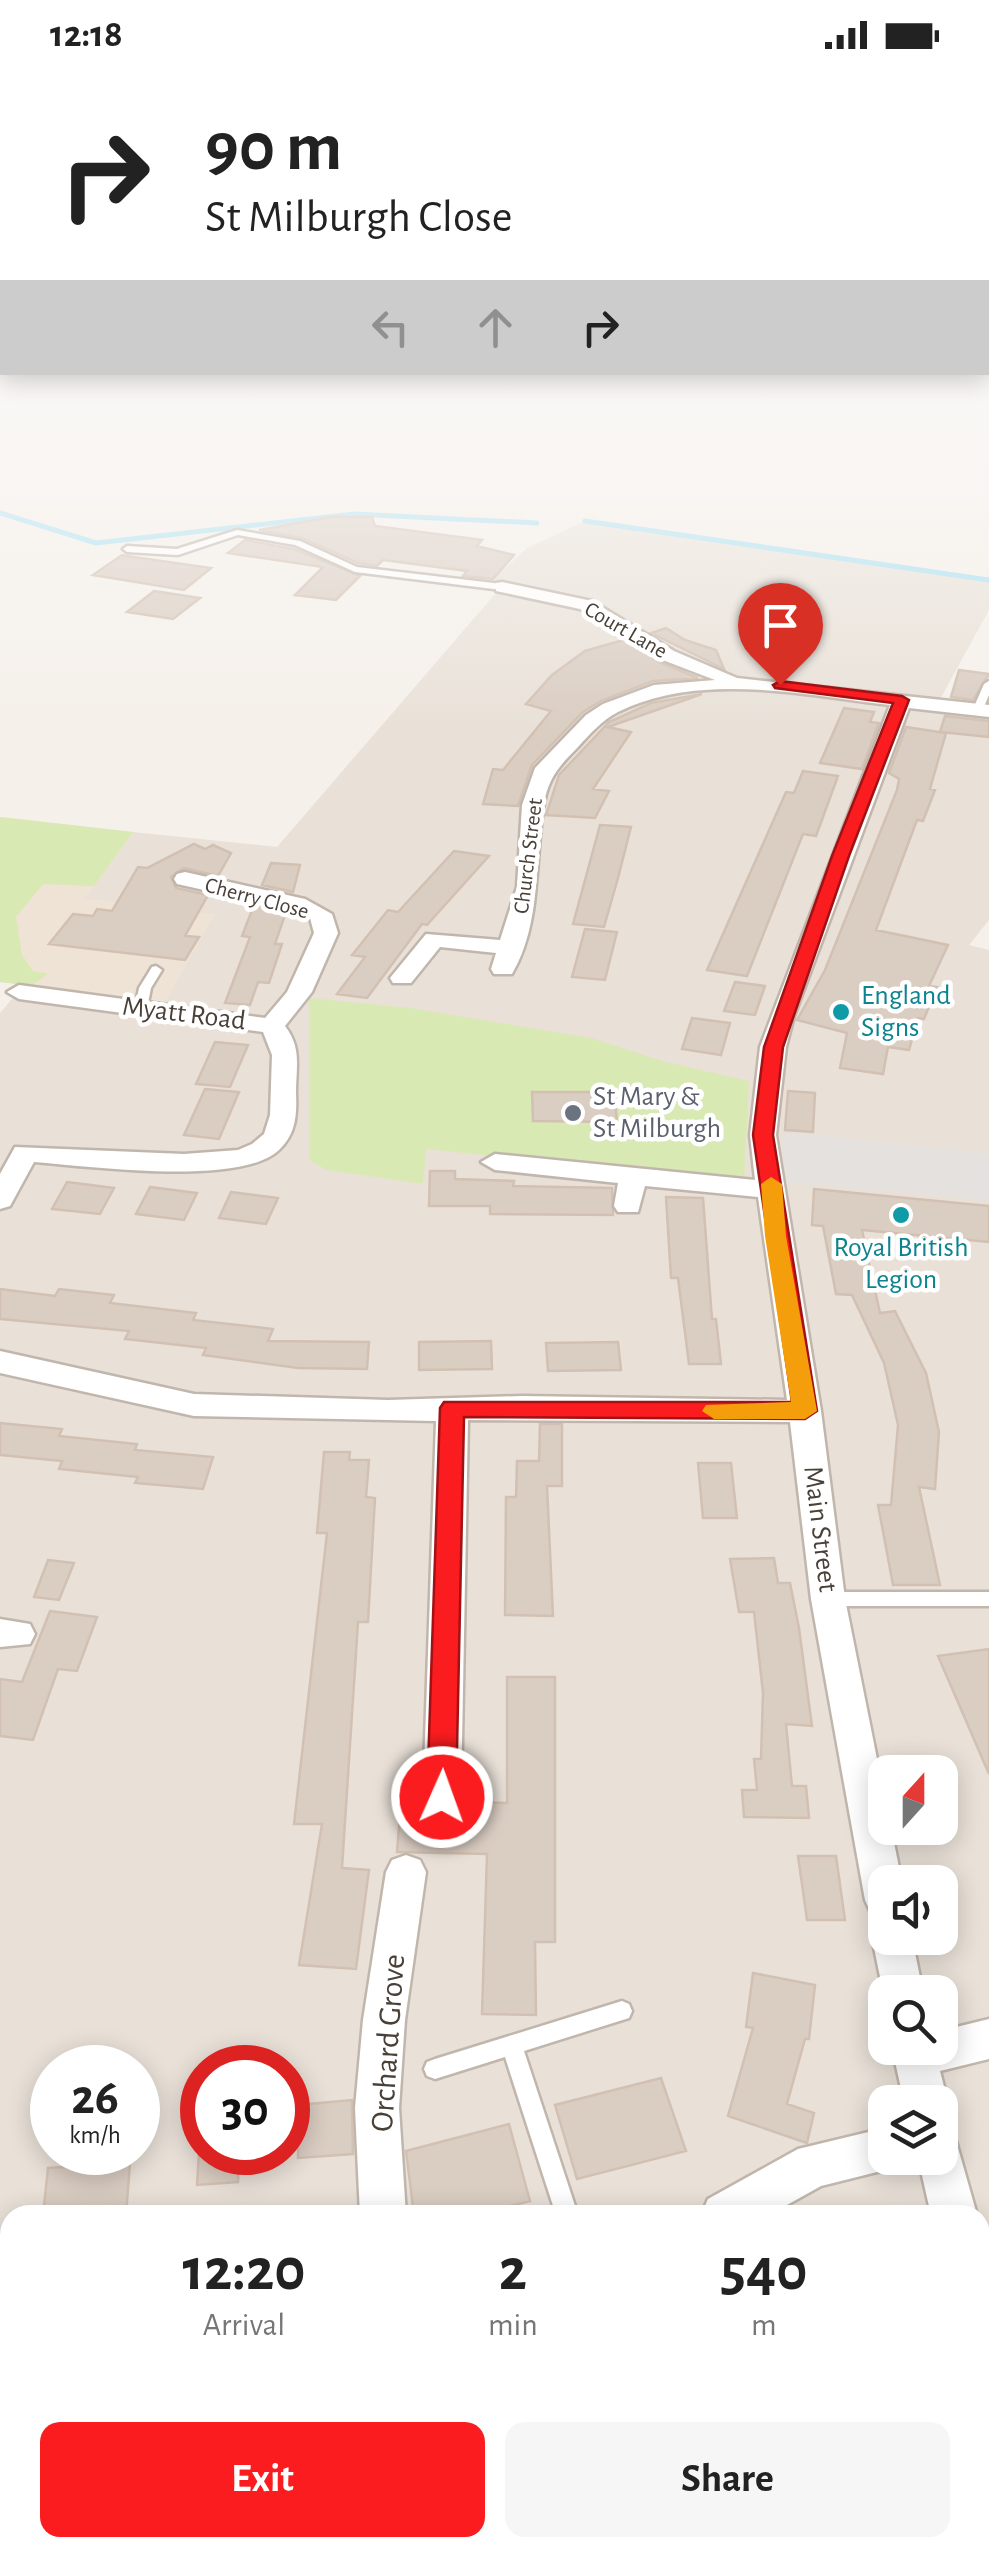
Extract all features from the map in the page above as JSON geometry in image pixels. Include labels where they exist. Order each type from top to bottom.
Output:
[{"type":"street","name":"Court Lane","points":[[502,587],[586,605],[689,665],[745,683]]},
{"type":"street","name":"Court Lane","points":[[682,687],[689,665]]},
{"type":"street","name":"Church Street","points":[[402,978],[434,939],[507,958],[528,887],[532,805],[542,772],[593,719],[610,708],[654,691],[745,683],[983,710]]},
{"type":"street","name":"Main Street","points":[[878,1865],[828,1599],[805,1411],[763,1135],[773,1047],[840,856],[902,700]]},
{"type":"street","name":"Cherry Close","points":[[185,879],[297,904],[320,914],[326,933],[314,955],[306,986],[292,1007],[271,1026]]},
{"type":"street","name":"Myatt Road","points":[[0,1200],[13,1151],[208,1162],[248,1157],[263,1150],[274,1139],[284,1118],[286,1050],[283,1036],[271,1026],[19,992]]},
{"type":"street","points":[[494,1162],[773,1190]]},
{"type":"street","points":[[628,1206],[633,1175]]},
{"type":"street","points":[[0,1362],[154,1399],[262,1408],[805,1411]]},
{"type":"street","points":[[442,1797],[452,1408]]},
{"type":"street","name":"Orchard Grove","points":[[383,2205],[378,2108],[384,2020],[406,1872]]},
{"type":"street","points":[[958,2044],[989,2039]]},
{"type":"street","points":[[779,2202],[814,2165],[868,2154]]},
{"type":"street","points":[[944,2175],[952,2205]]},
{"type":"lane","points":[[126,550],[178,552],[238,532],[297,543],[355,569],[502,587]]},
{"type":"lane","points":[[983,710],[989,684]]},
{"type":"lane","points":[[141,1008],[144,988],[156,970]]},
{"type":"lane","points":[[828,1599],[989,1599]]},
{"type":"lane","points":[[435,2069],[622,2011]]},
{"type":"lane","points":[[512,2047],[563,2205]]},
{"type":"shaded area","points":[[585,521],[989,578],[989,610],[938,703],[989,709],[989,920],[969,945],[989,950],[989,2205],[0,2205],[0,1013],[24,985],[165,1001],[214,915],[84,899],[133,832],[277,847],[501,587],[490,582],[527,548]]},
{"type":"shaded area","points":[[0,817],[133,832],[85,899],[215,914],[165,1001],[0,982]]},
{"type":"shaded area","points":[[784,1132],[989,1154],[989,1200],[785,1182]]},
{"type":"green space","points":[[0,817],[133,832],[94,886],[43,884],[16,917],[22,955],[33,971],[48,974],[31,986],[0,982]]},
{"type":"green space","points":[[309,998],[410,1008],[591,1038],[662,1061],[749,1081],[744,1181],[426,1149],[423,1184],[327,1170],[309,1160]]},
{"type":"building","points":[[332,517],[372,517],[375,526],[482,540],[477,546],[514,555],[493,579],[463,576],[467,571],[383,560],[377,566],[358,563],[302,538],[259,530]]},
{"type":"building","points":[[245,540],[294,549],[360,576],[336,600],[295,595],[323,567],[228,553]]},
{"type":"building","points":[[122,555],[211,568],[184,590],[93,575]]},
{"type":"building","points":[[154,591],[200,598],[173,619],[127,612]]},
{"type":"building","points":[[666,628],[685,640],[716,650],[724,669],[651,633]]},
{"type":"building","points":[[623,640],[659,662],[698,678],[653,681],[601,701],[583,712],[532,765],[518,806],[483,804],[493,769],[503,770],[551,711],[526,704],[552,675],[585,651]]},
{"type":"building","points":[[959,670],[989,674],[973,700],[951,697]]},
{"type":"building","points":[[702,694],[608,727],[631,732],[593,789],[609,791],[595,818],[546,815],[559,775],[609,722],[651,703]]},
{"type":"building","points":[[844,708],[874,712],[870,722],[879,723],[862,769],[820,763]]},
{"type":"building","points":[[945,716],[989,721],[989,737],[940,732]]},
{"type":"building","points":[[906,727],[946,733],[930,789],[935,790],[923,821],[917,820],[876,930],[948,945],[929,986],[937,987],[924,1019],[918,1018],[909,1050],[888,1047],[883,1074],[840,1068],[847,1033],[797,1020],[825,970],[897,790],[899,779],[889,773]]},
{"type":"building","points":[[803,771],[838,776],[816,836],[803,834],[747,976],[707,970],[786,792],[794,793]]},
{"type":"building","points":[[600,825],[631,827],[618,878],[604,927],[573,924]]},
{"type":"building","points":[[194,844],[205,849],[213,845],[231,853],[218,876],[184,868],[171,877],[176,888],[208,895],[185,936],[199,937],[185,960],[49,944],[73,914],[93,916],[97,909],[112,911],[138,867],[147,868]]},
{"type":"building","points":[[454,851],[489,856],[427,925],[422,924],[367,998],[337,994],[365,957],[352,955],[388,910],[398,912]]},
{"type":"building","points":[[271,863],[300,865],[293,892],[262,885]]},
{"type":"building","points":[[254,905],[286,912],[275,944],[282,944],[269,983],[258,982],[250,1005],[225,1003],[250,937],[242,936]]},
{"type":"building","points":[[585,929],[617,932],[605,980],[572,977]]},
{"type":"building","points":[[735,982],[765,986],[755,1015],[724,1011]]},
{"type":"building","points":[[692,1018],[730,1023],[721,1055],[682,1049]]},
{"type":"building","points":[[215,1042],[248,1045],[230,1087],[196,1084]]},
{"type":"building","points":[[205,1089],[239,1092],[219,1139],[184,1135]]},
{"type":"building","points":[[788,1091],[815,1093],[813,1132],[785,1130]]},
{"type":"building","name":"St Mary & St Milburgh","points":[[532,1092],[605,1092],[605,1098],[615,1098],[617,1122],[533,1121]]},
{"type":"building","points":[[430,1171],[455,1171],[455,1179],[514,1181],[513,1186],[612,1188],[613,1215],[490,1214],[490,1206],[429,1206]]},
{"type":"building","points":[[67,1182],[114,1188],[100,1214],[52,1209]]},
{"type":"building","points":[[150,1187],[197,1193],[184,1220],[136,1214]]},
{"type":"building","points":[[814,1189],[989,1206],[989,1242],[862,1230],[880,1313],[895,1311],[926,1373],[939,1432],[935,1489],[919,1487],[940,1585],[893,1585],[878,1505],[891,1505],[898,1425],[884,1363],[852,1295],[836,1294],[823,1226],[812,1225]]},
{"type":"building","points":[[231,1192],[278,1198],[266,1224],[219,1218]]},
{"type":"building","points":[[666,1197],[703,1198],[712,1319],[716,1319],[721,1364],[689,1364],[678,1278],[671,1278]]},
{"type":"building","points":[[0,1289],[55,1296],[59,1289],[114,1295],[110,1303],[196,1313],[193,1320],[273,1329],[268,1341],[369,1342],[367,1369],[298,1368],[203,1355],[206,1348],[125,1339],[129,1331],[0,1319]]},
{"type":"building","points":[[491,1341],[492,1369],[419,1370],[419,1342]]},
{"type":"building","points":[[618,1342],[621,1370],[548,1371],[546,1343]]},
{"type":"building","points":[[0,1423],[62,1429],[59,1436],[137,1444],[135,1450],[213,1457],[203,1489],[135,1483],[138,1477],[59,1469],[62,1461],[0,1455]]},
{"type":"building","points":[[540,1424],[562,1424],[562,1486],[547,1486],[553,1616],[505,1615],[506,1497],[516,1497],[517,1461],[539,1461]]},
{"type":"building","points":[[324,1452],[350,1452],[349,1460],[369,1460],[366,1497],[375,1498],[368,1622],[358,1622],[342,1868],[369,1870],[356,1969],[299,1965],[322,1824],[294,1824],[327,1533],[317,1533]]},
{"type":"building","points":[[698,1463],[731,1463],[737,1518],[703,1518]]},
{"type":"building","points":[[774,1558],[778,1583],[790,1583],[799,1628],[812,1726],[786,1724],[792,1786],[806,1786],[809,1818],[744,1817],[742,1790],[757,1790],[754,1759],[761,1759],[763,1693],[754,1612],[739,1612],[730,1559]]},
{"type":"building","points":[[48,1560],[74,1563],[59,1600],[34,1597]]},
{"type":"building","points":[[50,1611],[97,1617],[77,1671],[58,1669],[33,1740],[0,1736],[0,1679],[22,1682]]},
{"type":"building","points":[[989,1649],[989,1774],[938,1656]]},
{"type":"building","points":[[507,1677],[555,1677],[555,1942],[535,1942],[536,2015],[482,2014],[487,1854],[397,1852],[401,1801],[421,1801],[427,1813],[441,1817],[457,1813],[463,1802],[507,1803]]},
{"type":"building","points":[[798,1856],[836,1856],[845,1920],[807,1920]]},
{"type":"building","points":[[753,1973],[815,1985],[809,2039],[805,2039],[787,2104],[814,2113],[807,2143],[728,2116],[753,2028],[746,2027]]},
{"type":"building","points":[[661,2078],[686,2151],[577,2179],[555,2105]]},
{"type":"building","points":[[352,2100],[353,2154],[310,2157],[310,2104]]},
{"type":"building","points":[[509,2124],[530,2201],[514,2205],[413,2205],[406,2151]]},
{"type":"building","points":[[47,2175],[129,2175],[127,2205],[44,2205]]},
{"type":"building","points":[[198,2175],[238,2175],[238,2182],[197,2185]]},
{"type":"waterway","points":[[0,513],[96,543],[354,514],[537,523]]},
{"type":"waterway","points":[[585,521],[989,580]]},
{"type":"slow traffic","points":[[714,1411],[805,1411],[771,1184]]},
{"type":"place","name":"England Signs","points":[[841,1012]]},
{"type":"place","name":"St Mary & St Milburgh","points":[[573,1113]]},
{"type":"place","name":"Royal British Legion","points":[[901,1215]]},
{"type":"route","points":[[442,1797],[452,1408],[805,1411],[763,1135],[773,1047],[840,856],[902,700],[780,685]]}]
